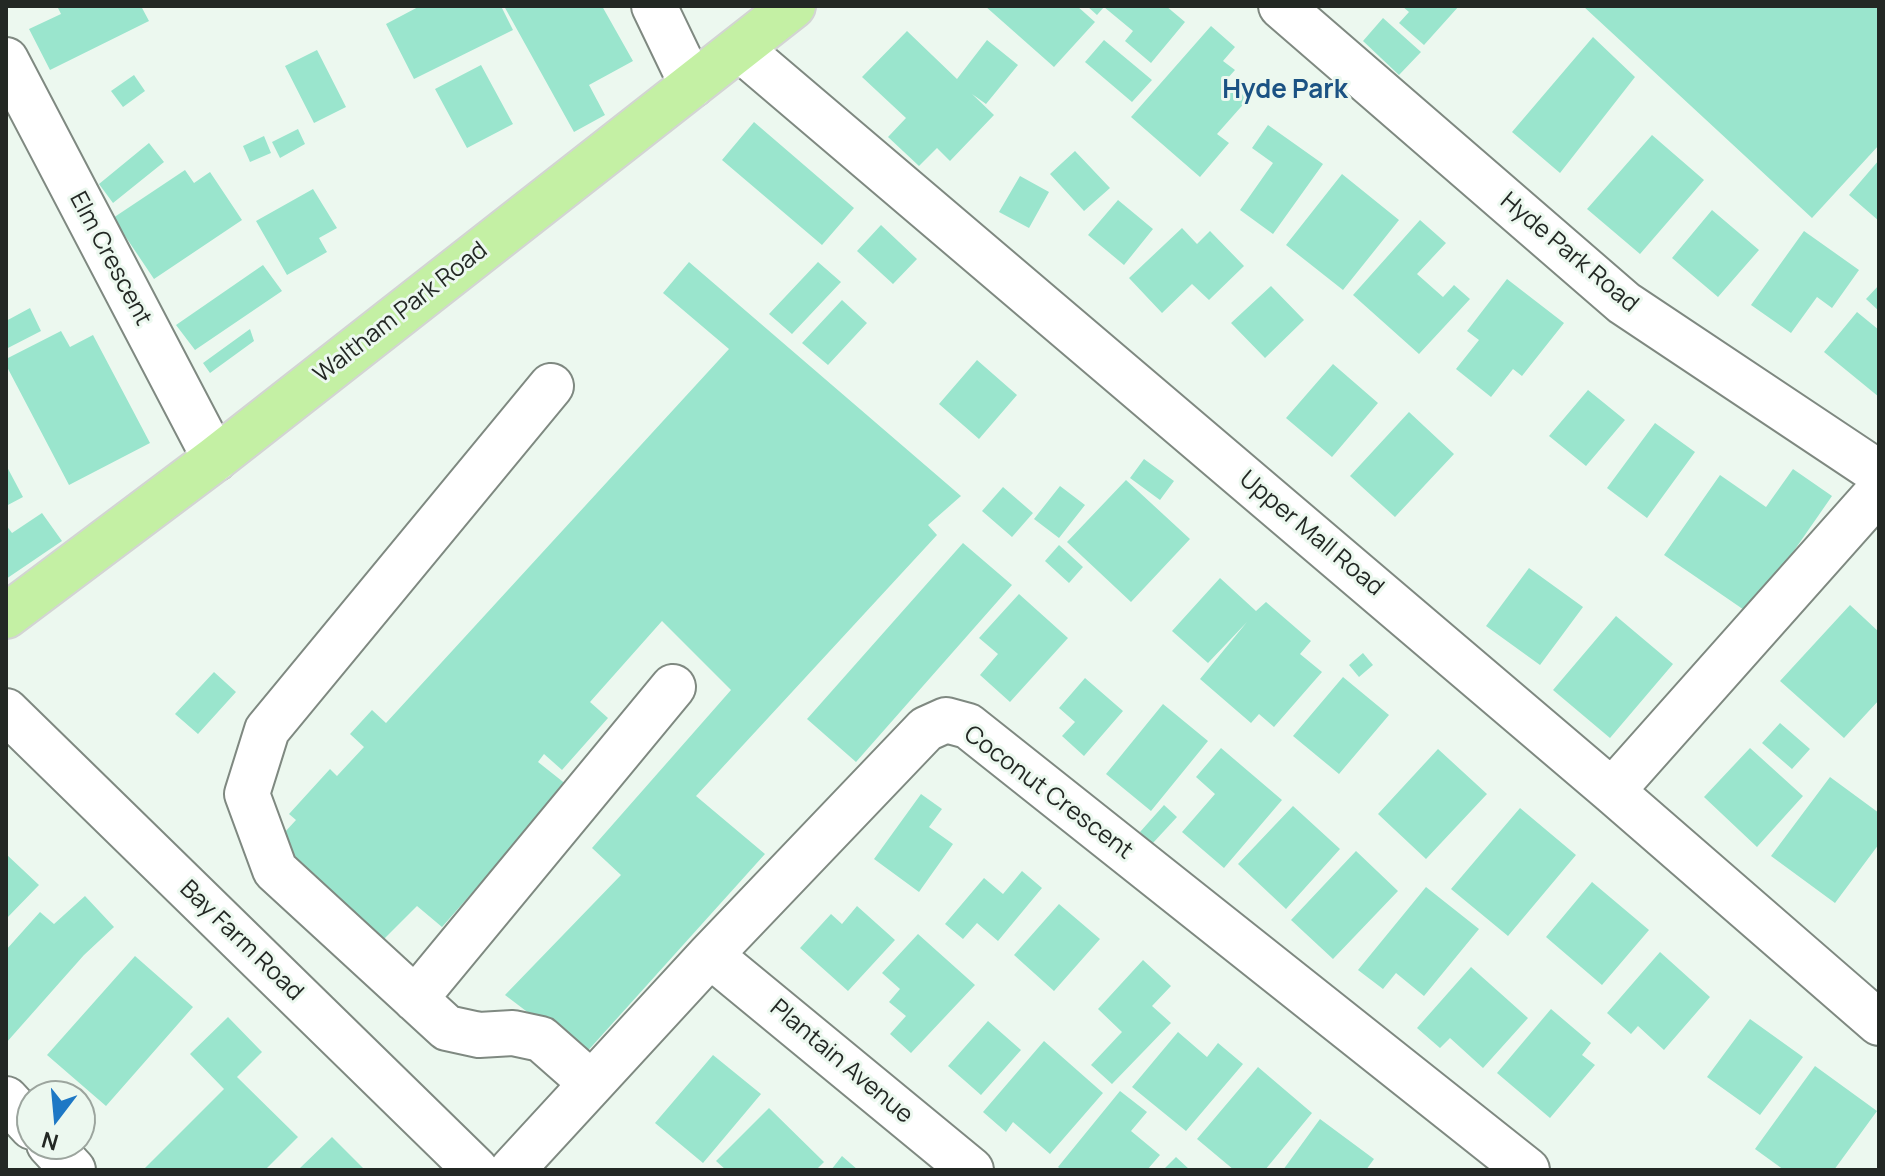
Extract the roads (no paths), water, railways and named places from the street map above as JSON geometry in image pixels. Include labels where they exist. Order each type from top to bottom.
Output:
[{"type":"main road","name":"Waltham Park Road","points":[[6,616],[215,459],[793,6]]},
{"type":"street","points":[[654,6],[692,85]]},
{"type":"street","name":"Hyde Park Road","points":[[1281,6],[1624,303],[1879,473]]},
{"type":"street","name":"Upper Mall Road","points":[[740,49],[1612,791],[1879,1023]]},
{"type":"street","name":"Elm Crescent","points":[[6,60],[215,459]]},
{"type":"street","points":[[551,386],[267,730],[247,794],[275,870],[447,1028],[479,1035],[513,1033],[541,1039],[591,1083]]},
{"type":"street","points":[[1612,791],[1879,491]]},
{"type":"street","points":[[415,999],[673,687]]},
{"type":"street","name":"Bay Farm Road","points":[[6,711],[476,1170]]},
{"type":"street","name":"Coconut Crescent","points":[[512,1170],[710,955],[926,729],[946,720],[968,726],[1527,1170]]},
{"type":"street","name":"Plantain Avenue","points":[[710,955],[971,1170]]},
{"type":"district","name":"Hyde Park","points":[[1285,91]]}]
